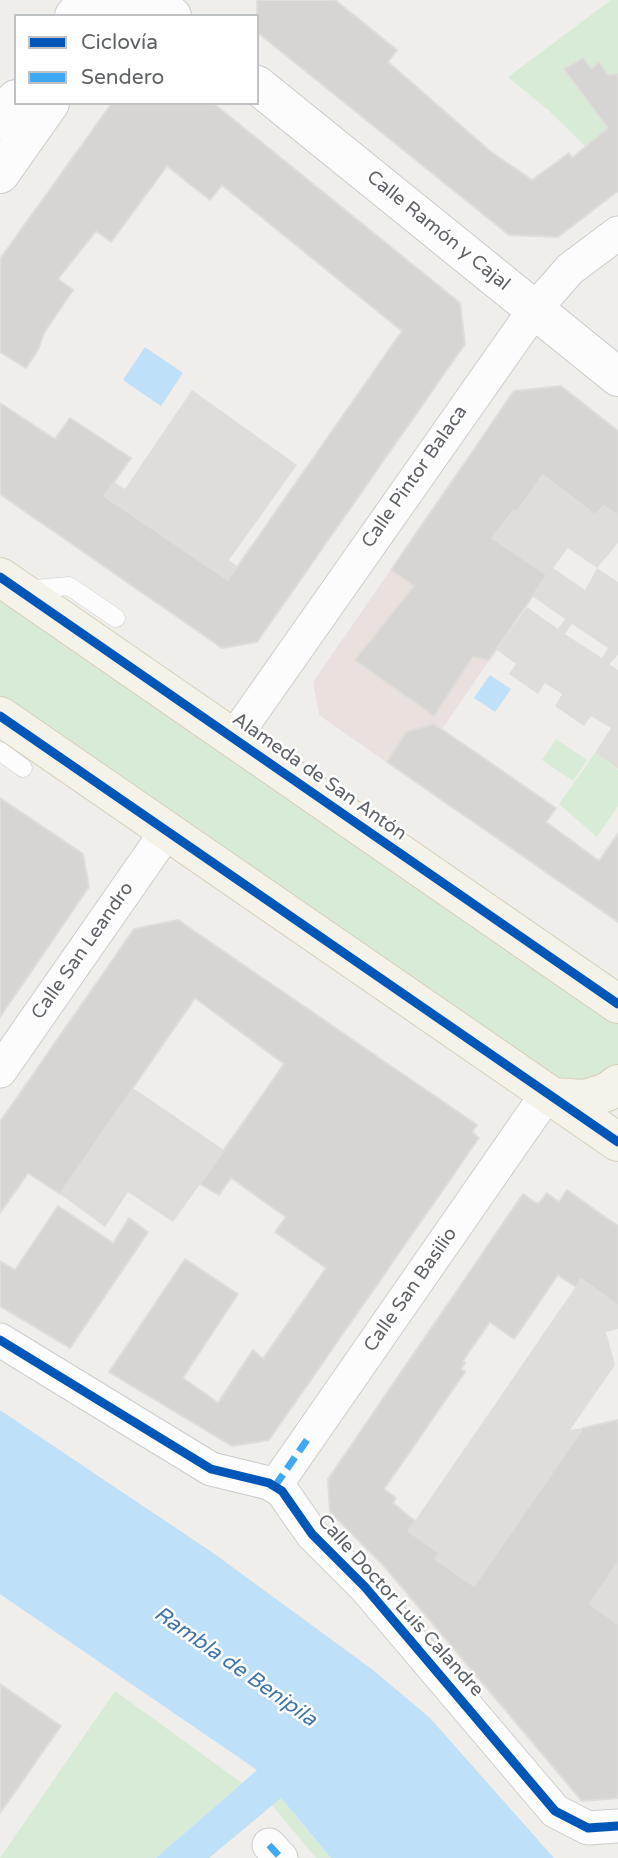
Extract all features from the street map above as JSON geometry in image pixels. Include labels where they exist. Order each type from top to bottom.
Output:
[{"type":"main road","points":[[76,14],[87,0]]},
{"type":"main road","points":[[115,14],[127,0]]},
{"type":"main road","points":[[153,0],[170,14]]},
{"type":"main road","name":"Calle Ramón y Cajal","points":[[259,87],[618,377]]},
{"type":"main road","points":[[0,121],[14,102]]},
{"type":"main road","points":[[0,174],[49,105]]},
{"type":"main road","name":"Alameda de San Antón","points":[[10,584],[616,1001]]},
{"type":"main road","points":[[0,716],[618,1142]]},
{"type":"main road","points":[[550,1096],[585,1098],[607,1092],[618,1084]]},
{"type":"street","name":"Calle Pintor Balaca","points":[[233,738],[535,309],[570,269],[618,233]]},
{"type":"street","name":"Calle San Leandro","points":[[0,1071],[167,831]]},
{"type":"street","name":"Calle San Basilio","points":[[275,1486],[550,1096]]},
{"type":"street","points":[[0,1340],[211,1468],[275,1486]]},
{"type":"street","name":"Calle Doctor Luis Calandre","points":[[275,1486],[289,1500],[312,1534],[365,1587],[555,1811],[588,1828],[617,1832]]},
{"type":"lane","points":[[10,584],[69,586],[116,618]]},
{"type":"lane","points":[[0,751],[23,768]]},
{"type":"shaded area","points":[[192,390],[297,465],[229,560],[242,570],[233,583],[105,496],[114,482],[125,489]]},
{"type":"shaded area","points":[[546,464],[572,497],[595,515],[604,506],[618,516],[618,543],[597,568],[618,582],[618,655],[609,664],[618,670],[618,769],[595,753],[611,728],[591,716],[584,726],[555,706],[562,694],[545,683],[538,694],[509,674],[516,664],[497,650],[527,607],[558,629],[565,619],[532,596],[546,575],[489,536],[513,511],[518,510]],"holes":[[[568,548],[597,568],[585,590],[553,568]],[[572,624],[608,648],[602,658],[565,634]]]},
{"type":"shaded area","points":[[439,500],[547,575],[409,778],[319,715],[313,682]]},
{"type":"shaded area","points":[[133,1088],[224,1150],[173,1222],[128,1192],[105,1227],[60,1194]]},
{"type":"shaded area","points":[[581,1279],[618,1305],[618,1329],[606,1332],[615,1365],[570,1430],[583,1428],[470,1591],[451,1578],[455,1572],[435,1559],[439,1553],[408,1531]]},
{"type":"shaded area","points":[[618,1562],[618,1624],[590,1604]]},
{"type":"green space","points":[[611,0],[618,0],[618,178],[547,109],[508,77]]},
{"type":"green space","points":[[0,577],[618,1006],[618,1084],[585,1099],[0,716]]},
{"type":"green space","points":[[556,739],[587,760],[573,781],[542,760]]},
{"type":"green space","points":[[595,753],[618,770],[618,806],[597,837],[559,804]]},
{"type":"green space","points":[[115,1691],[242,1783],[156,1858],[0,1858]]},
{"type":"green space","points":[[281,1798],[331,1858],[316,1858],[272,1805]]},
{"type":"water","points":[[145,347],[183,373],[161,406],[123,380]]},
{"type":"water","points":[[490,675],[511,689],[495,712],[474,698]]},
{"type":"water","name":"Rambla de Benipila","points":[[0,1410],[216,1555],[373,1670],[430,1718],[554,1858],[331,1858],[281,1798],[209,1858],[156,1858],[257,1770],[0,1594]]},
{"type":"building","points":[[257,0],[335,0],[397,50],[388,62],[491,152],[532,180],[569,153],[572,158],[608,128],[564,69],[583,58],[591,69],[599,62],[608,75],[618,74],[618,191],[558,237],[509,235],[259,34]]},
{"type":"building","points":[[111,105],[215,105],[460,303],[465,344],[257,642],[222,648],[0,494],[0,403],[55,439],[70,418],[131,458],[104,496],[228,580],[402,331],[222,185],[210,200],[167,166],[111,242],[96,231],[58,279],[73,290],[44,333],[38,350],[26,368],[0,352],[0,259]]},
{"type":"building","points":[[561,386],[618,431],[618,516],[604,506],[595,515],[543,475],[518,510],[513,511],[492,538],[547,575],[489,660],[473,657],[434,716],[355,660],[414,586],[391,570],[514,391]]},
{"type":"building","points":[[434,724],[556,808],[546,822],[599,861],[618,833],[618,922],[387,762],[406,732]]},
{"type":"building","points":[[0,798],[83,854],[89,887],[0,1017]]},
{"type":"building","points":[[178,920],[477,1125],[472,1132],[479,1138],[269,1440],[232,1446],[109,1372],[185,1259],[238,1294],[183,1378],[218,1403],[253,1350],[263,1359],[326,1268],[275,1232],[286,1217],[231,1178],[219,1195],[200,1184],[284,1064],[195,998],[60,1194],[28,1173],[0,1213],[0,1122],[134,929]]},
{"type":"building","points":[[567,1190],[618,1226],[618,1305],[581,1279],[576,1287],[558,1275],[514,1339],[490,1322],[463,1361],[465,1363],[461,1369],[465,1372],[384,1489],[396,1498],[393,1503],[415,1521],[408,1531],[439,1553],[435,1559],[474,1586],[583,1428],[618,1420],[618,1562],[590,1604],[618,1624],[618,1798],[582,1801],[384,1566],[330,1512],[328,1479],[523,1194],[538,1204],[547,1193],[559,1202]]},
{"type":"building","points":[[58,1206],[113,1243],[129,1218],[148,1232],[70,1348],[0,1306],[0,1261],[15,1270]]},
{"type":"building","points":[[0,1684],[61,1726],[0,1813]]},
{"type":"marked path","points":[[275,1486],[309,1437]]},
{"type":"marked path","points":[[269,1845],[281,1858]]},
{"type":"cycle path","points":[[0,577],[618,1004]]},
{"type":"cycle path","points":[[0,716],[618,1142]]},
{"type":"cycle path","points":[[0,1340],[211,1469],[269,1483],[282,1491],[312,1534],[365,1587],[555,1811],[588,1828],[618,1826]]}]
